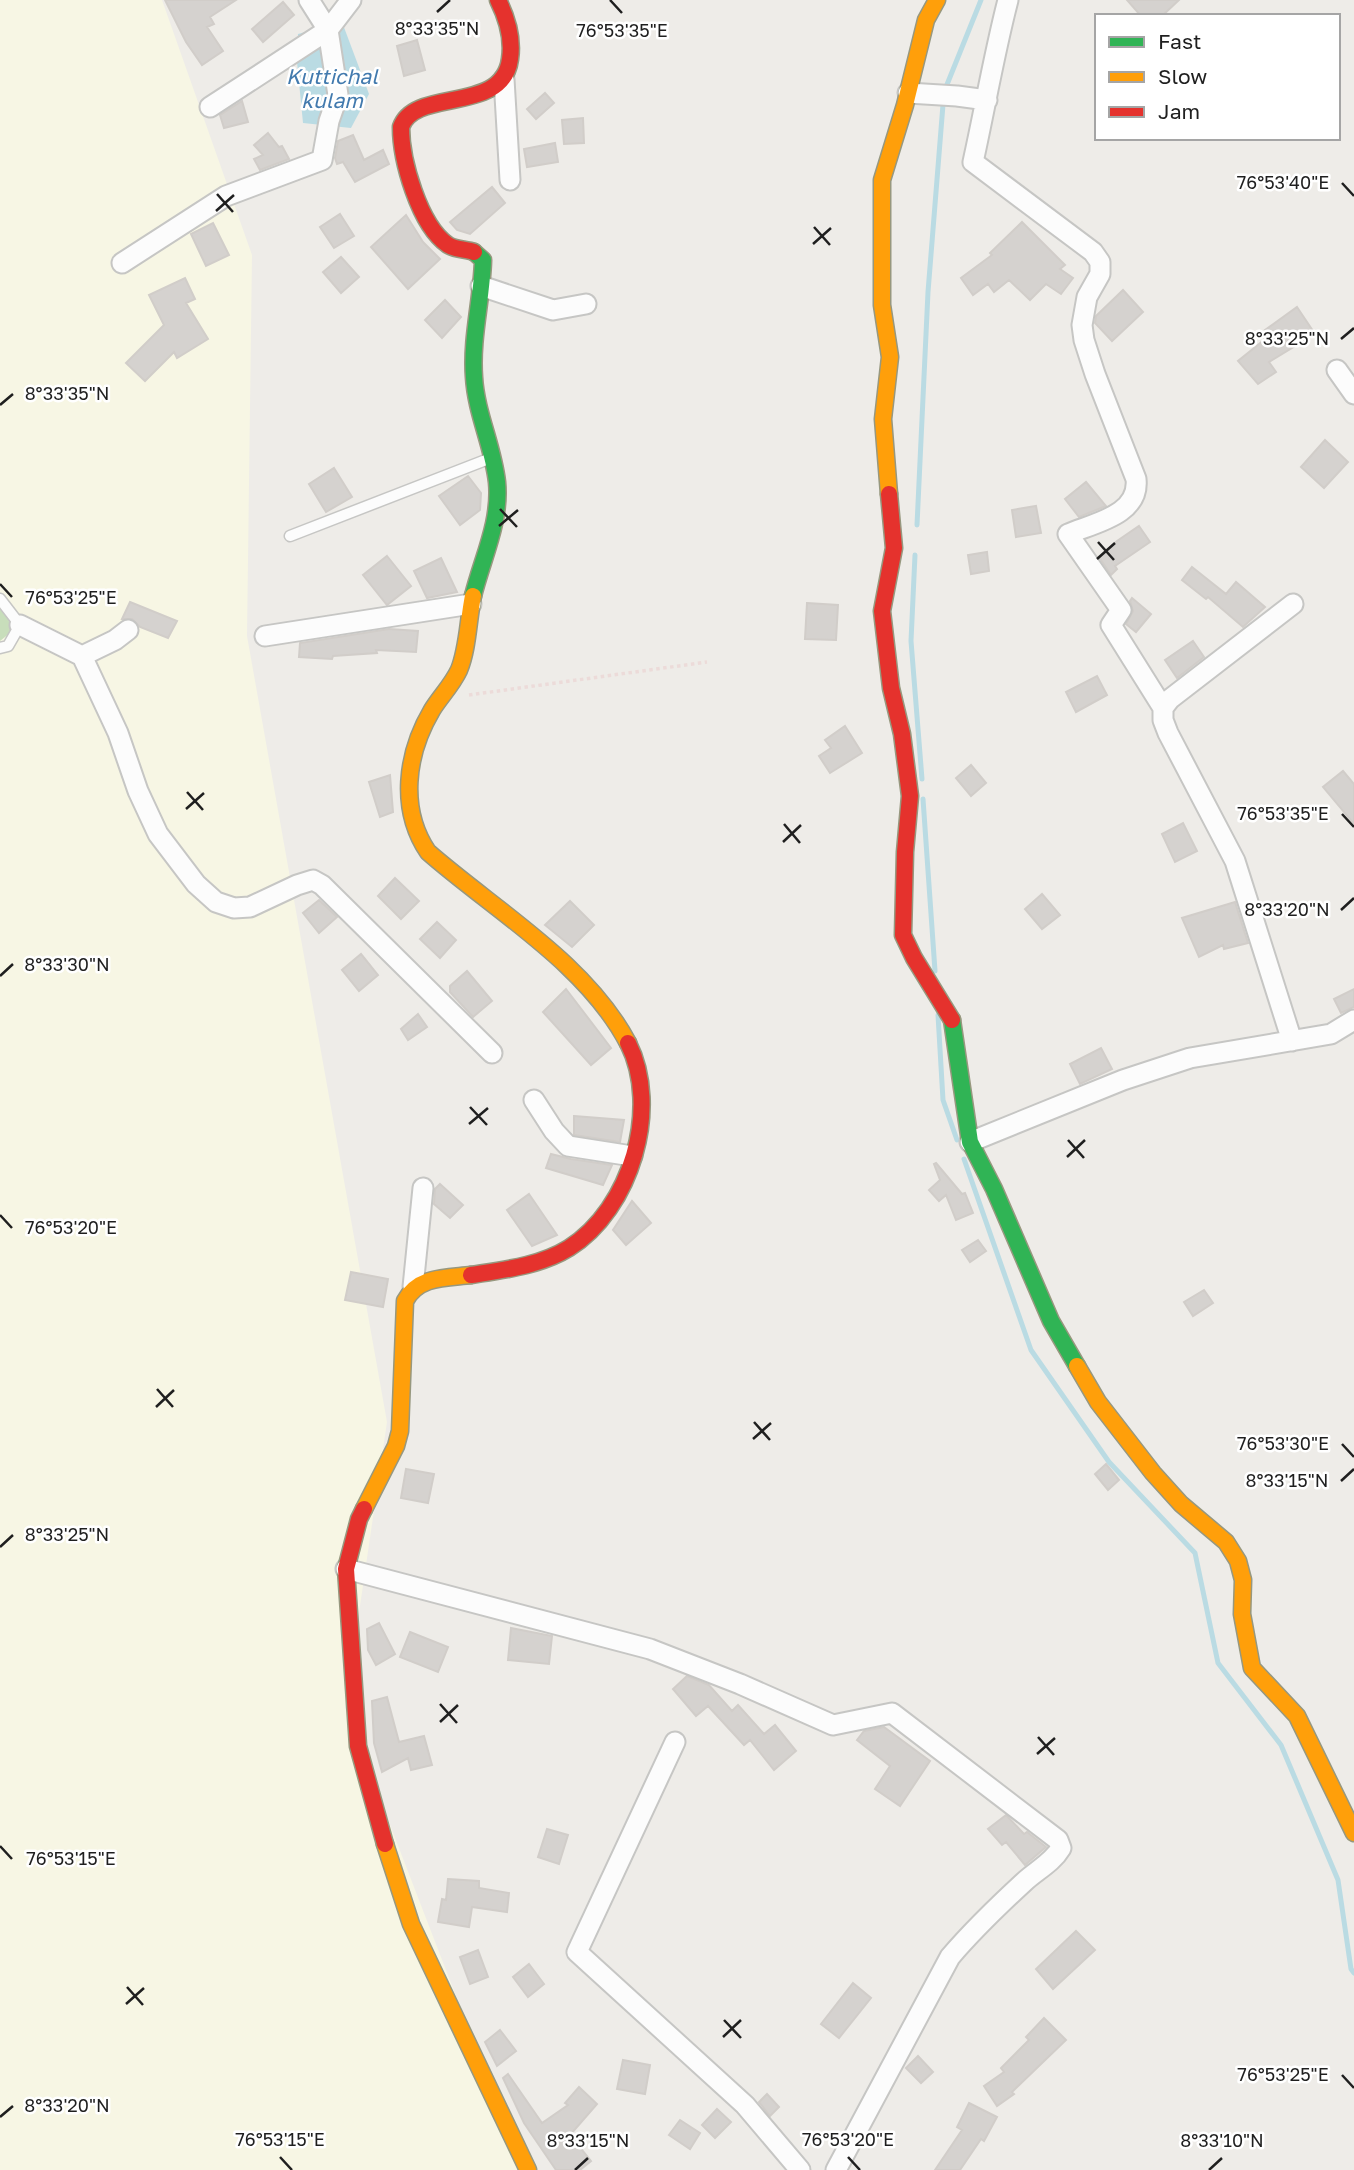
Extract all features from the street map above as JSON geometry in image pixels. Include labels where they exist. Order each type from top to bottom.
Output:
[{"type":"street","points":[[121,263],[226,196],[322,160],[329,121],[338,95],[328,30],[309,0]]},
{"type":"street","points":[[210,107],[328,30],[351,0]]},
{"type":"street","points":[[498,0],[504,10],[512,62],[504,79],[510,180]]},
{"type":"street","points":[[937,0],[926,20],[882,180],[883,305],[890,357],[883,419],[894,548],[882,611],[889,677],[902,734],[910,796],[905,852],[903,935],[952,1017],[970,1142],[994,1189],[1051,1321],[1098,1402],[1153,1473],[1181,1504],[1226,1542],[1238,1561],[1243,1580],[1242,1614],[1252,1668],[1297,1716],[1354,1833]]},
{"type":"street","points":[[1008,0],[993,57],[987,100],[973,162],[1093,251],[1100,262],[1100,274],[1087,297],[1082,325],[1083,340],[1138,490],[1132,502],[1119,512],[1068,534],[1121,610],[1111,625],[1163,708],[1163,720],[1168,733],[1235,861],[1292,1041]]},
{"type":"street","points":[[413,1287],[425,1281],[532,1264],[570,1247],[603,1218],[622,1190],[642,1120],[642,1092],[631,1049],[623,1034],[563,962],[447,869],[418,841],[411,828],[408,809],[408,785],[413,761],[430,714],[461,666],[471,604],[496,511],[496,483],[475,393],[473,347],[483,260],[479,253],[451,247],[443,241],[416,199],[399,133],[403,121],[420,110],[486,91],[504,79]]},
{"type":"street","points":[[908,93],[987,100]]},
{"type":"street","points":[[481,286],[553,310],[586,304]]},
{"type":"street","points":[[1337,370],[1354,394]]},
{"type":"street","points":[[265,636],[471,604]]},
{"type":"street","points":[[1163,708],[1170,699],[1293,604]]},
{"type":"street","points":[[20,625],[82,656],[118,733],[138,791],[158,834],[196,884],[216,902],[234,908],[250,907],[313,880],[323,885],[492,1053]]},
{"type":"street","points":[[82,656],[115,640],[128,629]]},
{"type":"street","points":[[970,1142],[1123,1080],[1190,1058],[1331,1034],[1354,1020]]},
{"type":"street","points":[[534,1100],[554,1131],[568,1146],[632,1156]]},
{"type":"street","points":[[423,1188],[413,1287],[403,1305],[400,1430],[396,1447],[359,1519],[346,1569],[358,1746],[388,1855],[411,1924],[528,2170]]},
{"type":"street","points":[[346,1569],[650,1649],[833,1725],[892,1713],[1058,1840],[1060,1848],[1056,1857],[992,1911],[950,1957],[836,2170]]},
{"type":"street","points":[[675,1742],[577,1952],[745,2105],[800,2170]]},
{"type":"lane","points":[[290,536],[491,458]]},
{"type":"lane","points":[[0,599],[20,625],[8,646],[0,648]]},
{"type":"path","points":[[439,700],[707,662]]},
{"type":"shaded area","points":[[0,0],[162,0],[252,255],[247,636],[387,1422],[345,1708],[523,2170],[0,2170]]},
{"type":"green space","points":[[0,607],[15,623],[10,633],[0,641]]},
{"type":"water","name":"Kuttichal kulam","points":[[342,22],[369,94],[351,128],[303,123],[297,62],[298,34]]},
{"type":"building","points":[[165,0],[236,0],[210,17],[214,24],[207,27],[223,51],[202,65],[186,42]]},
{"type":"building","points":[[1127,0],[1179,0],[1164,14],[1139,14]]},
{"type":"building","points":[[283,2],[294,15],[263,42],[252,29]]},
{"type":"building","points":[[417,40],[425,70],[404,76],[397,46]]},
{"type":"building","points":[[545,93],[554,103],[536,119],[527,109]]},
{"type":"building","points":[[242,101],[248,122],[224,128],[220,115]]},
{"type":"building","points":[[583,118],[584,143],[564,144],[562,120]]},
{"type":"building","points":[[268,133],[279,147],[282,146],[289,159],[260,170],[254,159],[263,155],[254,145]]},
{"type":"building","points":[[353,135],[364,160],[383,150],[389,164],[355,182],[343,162],[337,164],[335,158],[338,141]]},
{"type":"building","points":[[555,143],[558,162],[527,167],[524,149]]},
{"type":"building","points":[[492,187],[505,203],[470,234],[457,230],[450,222]]},
{"type":"building","points":[[340,214],[354,236],[334,248],[320,227]]},
{"type":"building","points":[[406,215],[423,242],[440,259],[408,289],[371,247]]},
{"type":"building","points":[[1022,222],[1065,265],[1060,269],[1073,278],[1061,294],[1046,284],[1030,300],[1009,280],[994,292],[988,284],[973,295],[961,278],[992,255],[990,253]]},
{"type":"building","points":[[213,223],[229,255],[206,266],[191,234]]},
{"type":"building","points":[[341,257],[359,277],[341,293],[323,272]]},
{"type":"building","points":[[185,278],[195,299],[186,303],[208,339],[177,358],[174,352],[145,381],[126,363],[164,325],[149,295]]},
{"type":"building","points":[[1123,290],[1143,312],[1112,341],[1095,323],[1096,316]]},
{"type":"building","points":[[445,300],[461,317],[442,338],[425,320]]},
{"type":"building","points":[[1297,307],[1315,334],[1269,362],[1276,372],[1258,384],[1238,361],[1269,336],[1265,330]]},
{"type":"building","points":[[1325,440],[1348,462],[1324,488],[1301,467]]},
{"type":"building","points":[[334,468],[352,497],[326,512],[309,484]]},
{"type":"building","points":[[468,476],[481,493],[480,510],[460,525],[439,496]]},
{"type":"building","points":[[1086,482],[1106,506],[1079,517],[1065,499]]},
{"type":"building","points":[[1036,506],[1041,533],[1016,537],[1012,510]]},
{"type":"building","points":[[1139,526],[1150,542],[1115,566],[1117,569],[1111,575],[1099,557]]},
{"type":"building","points":[[987,552],[989,571],[971,574],[968,555]]},
{"type":"building","points":[[387,556],[411,586],[387,605],[363,575]]},
{"type":"building","points":[[441,558],[457,592],[427,598],[414,571]]},
{"type":"building","points":[[1192,567],[1226,594],[1236,582],[1265,607],[1243,627],[1208,597],[1206,599],[1182,580]]},
{"type":"building","points":[[1132,598],[1151,614],[1136,632],[1126,624],[1133,611],[1130,601]]},
{"type":"building","points":[[130,602],[177,621],[168,638],[140,627],[132,619],[122,619]]},
{"type":"building","points":[[807,603],[838,605],[836,640],[805,639]]},
{"type":"building","points":[[389,629],[418,631],[416,652],[376,650],[377,653],[333,656],[332,659],[299,657],[300,643]]},
{"type":"building","points":[[1193,641],[1204,657],[1177,678],[1165,660]]},
{"type":"building","points":[[1097,676],[1107,695],[1076,712],[1066,692]]},
{"type":"building","points":[[845,726],[862,753],[830,773],[819,756],[831,748],[825,740]]},
{"type":"building","points":[[971,765],[986,783],[971,796],[956,778]]},
{"type":"building","points":[[1343,771],[1354,784],[1354,824],[1323,787]]},
{"type":"building","points":[[390,775],[393,812],[380,817],[369,782]]},
{"type":"building","points":[[1183,823],[1197,851],[1175,862],[1162,834]]},
{"type":"building","points":[[395,878],[419,901],[401,919],[378,896]]},
{"type":"building","points":[[1042,894],[1060,915],[1042,929],[1025,909]]},
{"type":"building","points":[[319,900],[337,917],[319,933],[303,913]]},
{"type":"building","points":[[570,901],[594,925],[572,947],[545,925]]},
{"type":"building","points":[[1235,902],[1248,943],[1224,949],[1223,945],[1199,957],[1182,918]]},
{"type":"building","points":[[437,922],[456,940],[440,958],[420,939]]},
{"type":"building","points":[[361,954],[378,975],[359,991],[342,970]]},
{"type":"building","points":[[467,971],[492,1001],[473,1017],[450,992],[450,986]]},
{"type":"building","points":[[566,989],[611,1048],[591,1065],[543,1012]]},
{"type":"building","points":[[1354,989],[1354,1007],[1341,1013],[1334,999]]},
{"type":"building","points":[[418,1014],[427,1027],[408,1040],[401,1029]]},
{"type":"building","points":[[1101,1048],[1112,1069],[1080,1084],[1070,1064]]},
{"type":"building","points":[[574,1116],[624,1120],[620,1142],[574,1135]]},
{"type":"building","points":[[551,1154],[612,1165],[603,1185],[546,1168]]},
{"type":"building","points":[[936,1163],[962,1194],[965,1193],[973,1213],[956,1220],[946,1195],[939,1201],[929,1190],[940,1180],[934,1164]]},
{"type":"building","points":[[440,1184],[463,1205],[450,1218],[434,1204],[435,1189]]},
{"type":"building","points":[[529,1194],[557,1235],[532,1246],[507,1210]]},
{"type":"building","points":[[632,1201],[651,1223],[626,1245],[613,1230]]},
{"type":"building","points":[[978,1240],[986,1251],[970,1262],[962,1250]]},
{"type":"building","points":[[351,1272],[388,1279],[383,1307],[345,1300]]},
{"type":"building","points":[[1204,1290],[1213,1303],[1193,1316],[1184,1302]]},
{"type":"building","points":[[1106,1464],[1119,1480],[1108,1490],[1095,1474]]},
{"type":"building","points":[[406,1469],[434,1474],[428,1503],[401,1498]]},
{"type":"building","points":[[379,1623],[395,1654],[376,1665],[368,1650],[367,1629]]},
{"type":"building","points":[[511,1628],[552,1636],[549,1664],[508,1660]]},
{"type":"building","points":[[410,1632],[448,1647],[438,1672],[400,1657]]},
{"type":"building","points":[[687,1676],[709,1685],[732,1711],[738,1705],[764,1734],[775,1725],[796,1751],[774,1770],[750,1740],[744,1745],[708,1706],[696,1716],[673,1689]]},
{"type":"building","points":[[387,1697],[399,1742],[424,1736],[432,1765],[411,1770],[408,1758],[382,1772],[374,1743],[372,1701]]},
{"type":"building","points":[[884,1727],[930,1761],[900,1806],[875,1789],[890,1766],[857,1740],[864,1731]]},
{"type":"building","points":[[1006,1815],[1024,1834],[1027,1832],[1046,1847],[1025,1865],[1006,1842],[1002,1845],[988,1829]]},
{"type":"building","points":[[547,1829],[568,1835],[559,1864],[538,1857]]},
{"type":"building","points":[[448,1879],[479,1881],[479,1888],[509,1893],[507,1912],[472,1907],[469,1927],[438,1922],[442,1899],[446,1900]]},
{"type":"building","points":[[1076,1931],[1095,1950],[1053,1989],[1036,1969]]},
{"type":"building","points":[[478,1950],[488,1977],[470,1984],[460,1957]]},
{"type":"building","points":[[529,1964],[544,1984],[528,1997],[513,1977]]},
{"type":"building","points":[[853,1983],[871,1998],[839,2038],[821,2024]]},
{"type":"building","points":[[1044,2018],[1066,2040],[1012,2092],[1014,2094],[997,2106],[984,2086],[1004,2072],[1001,2068],[1029,2040],[1026,2037]]},
{"type":"building","points":[[500,2030],[516,2051],[497,2066],[485,2042]]},
{"type":"building","points":[[918,2056],[933,2072],[921,2083],[906,2068]]},
{"type":"building","points":[[623,2060],[650,2065],[645,2094],[617,2089]]},
{"type":"building","points":[[508,2074],[542,2123],[568,2105],[565,2103],[579,2087],[597,2104],[570,2135],[591,2161],[580,2170],[556,2170],[524,2123],[503,2078]]},
{"type":"building","points":[[767,2094],[779,2107],[770,2116],[759,2102]]},
{"type":"building","points":[[969,2103],[997,2117],[984,2141],[981,2139],[960,2170],[935,2170],[962,2130],[957,2127]]},
{"type":"building","points":[[717,2109],[731,2122],[715,2138],[702,2125]]},
{"type":"building","points":[[680,2120],[700,2133],[690,2149],[669,2135]]},
{"type":"waterway","points":[[917,525],[928,292],[944,92],[981,0]]},
{"type":"waterway","points":[[915,555],[911,641],[922,779]]},
{"type":"waterway","points":[[923,799],[935,971]]},
{"type":"waterway","points":[[938,1015],[943,1100],[957,1140]]},
{"type":"waterway","points":[[964,1159],[1031,1350],[1109,1462],[1195,1553],[1218,1663],[1281,1745],[1338,1880],[1351,1969],[1354,1973]]},
{"type":"traffic: fast","points":[[473,596],[494,526],[497,497],[495,469],[475,390],[474,348],[483,260],[474,252]]},
{"type":"traffic: fast","points":[[952,1020],[970,1142],[994,1189],[1051,1321],[1077,1366]]},
{"type":"traffic: slow","points":[[889,494],[883,419],[890,357],[882,305],[882,180],[905,105],[926,20],[937,0]]},
{"type":"traffic: slow","points":[[473,596],[459,670],[432,710],[416,745],[409,781],[413,818],[428,852],[564,963],[610,1014],[628,1043]]},
{"type":"traffic: slow","points":[[364,1509],[396,1446],[400,1431],[405,1301],[417,1287],[425,1283],[471,1275]]},
{"type":"traffic: slow","points":[[1077,1366],[1098,1402],[1153,1473],[1181,1504],[1226,1542],[1238,1561],[1243,1580],[1242,1614],[1252,1668],[1297,1716],[1354,1833]]},
{"type":"traffic: slow","points":[[385,1844],[411,1924],[528,2170]]},
{"type":"traffic: jam","points":[[474,252],[448,245],[428,223],[408,174],[401,127],[409,115],[423,107],[476,95],[492,88],[504,76],[510,59],[511,44],[507,21],[498,0]]},
{"type":"traffic: jam","points":[[889,494],[894,548],[882,611],[891,688],[902,734],[910,796],[905,852],[903,935],[952,1020]]},
{"type":"traffic: jam","points":[[471,1275],[521,1266],[558,1254],[591,1231],[609,1209],[624,1183],[640,1126],[641,1097],[637,1069],[628,1043]]},
{"type":"traffic: jam","points":[[364,1509],[346,1569],[358,1746],[385,1844]]}]
